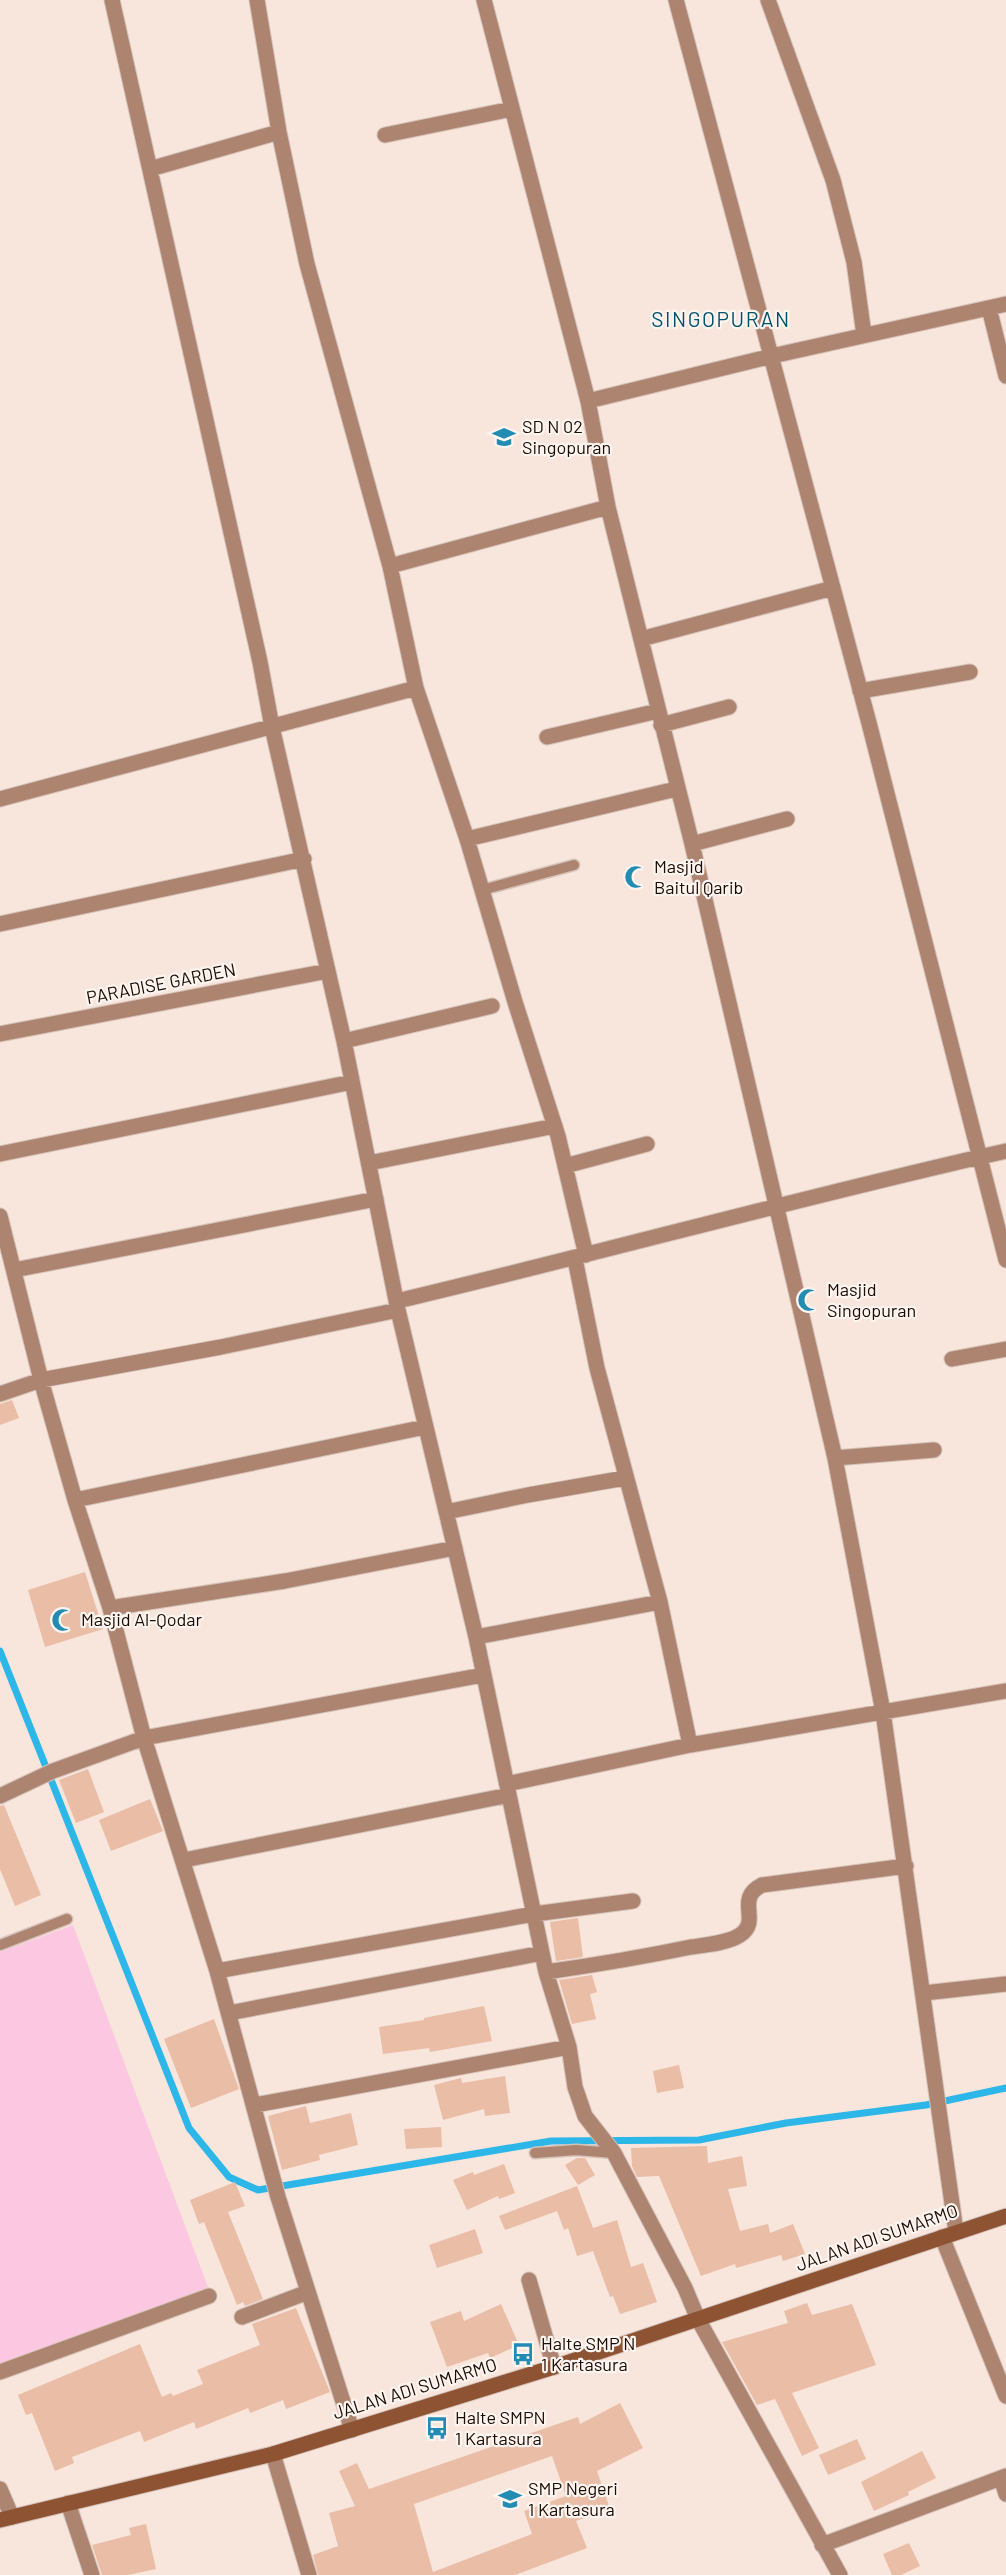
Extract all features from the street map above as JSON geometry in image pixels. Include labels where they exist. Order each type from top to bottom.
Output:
[{"type":"main road","name":"JALAN ADI SUMARMO","points":[[6,2518],[273,2454],[554,2367],[1006,2216]]},
{"type":"street","points":[[112,0],[260,662],[272,728],[304,859],[344,1041],[398,1306],[476,1637],[546,1972],[569,2047],[575,2088],[585,2116],[611,2149],[685,2288],[698,2319],[840,2575]]},
{"type":"street","points":[[257,0],[291,197],[324,333],[390,566],[416,688],[467,839],[515,1002],[555,1126],[565,1166],[597,1368],[660,1602],[690,1744]]},
{"type":"street","points":[[484,0],[588,402],[608,507],[676,789],[692,844],[835,1458],[883,1712],[906,1866],[937,2101],[949,2235],[1006,2396]]},
{"type":"street","points":[[676,0],[860,691],[1006,1260]]},
{"type":"street","points":[[768,0],[833,180],[854,262],[864,335]]},
{"type":"street","points":[[385,135],[512,109]]},
{"type":"street","points":[[150,169],[279,132]]},
{"type":"street","points":[[588,402],[772,356],[1006,304]]},
{"type":"street","points":[[989,308],[1006,376]]},
{"type":"street","points":[[390,566],[608,507]]},
{"type":"street","points":[[641,639],[833,588]]},
{"type":"street","points":[[860,691],[970,672]]},
{"type":"street","points":[[0,799],[416,688]]},
{"type":"street","points":[[547,737],[729,707]]},
{"type":"street","points":[[467,839],[676,789]]},
{"type":"street","points":[[692,844],[787,819]]},
{"type":"street","points":[[0,924],[304,859]]},
{"type":"street","name":"PARADISE GARDEN","points":[[0,1034],[328,971]]},
{"type":"street","points":[[344,1041],[492,1006]]},
{"type":"street","points":[[0,1154],[352,1082]]},
{"type":"street","points":[[369,1162],[555,1126]]},
{"type":"street","points":[[565,1166],[647,1144]]},
{"type":"street","points":[[0,1394],[41,1380],[221,1347],[398,1306],[776,1206],[1006,1151]]},
{"type":"street","points":[[14,1270],[376,1199]]},
{"type":"street","points":[[0,1216],[41,1380],[75,1500],[110,1608],[144,1738],[217,1971],[255,2105],[278,2198],[352,2430]]},
{"type":"street","points":[[952,1359],[1006,1349]]},
{"type":"street","points":[[75,1500],[425,1427]]},
{"type":"street","points":[[835,1458],[934,1450]]},
{"type":"street","points":[[446,1512],[625,1478]]},
{"type":"street","points":[[110,1608],[285,1581],[455,1548]]},
{"type":"street","points":[[476,1637],[660,1602]]},
{"type":"street","points":[[0,1796],[53,1771],[144,1738],[483,1675]]},
{"type":"street","points":[[184,1860],[508,1790],[690,1744],[1006,1691]]},
{"type":"street","points":[[546,1972],[647,1956],[734,1938],[748,1928],[750,1921],[747,1902],[750,1894],[762,1885],[906,1866]]},
{"type":"street","points":[[217,1971],[534,1914],[633,1901]]},
{"type":"street","points":[[229,2013],[542,1953]]},
{"type":"street","points":[[924,1993],[1006,1984]]},
{"type":"street","points":[[255,2105],[569,2047]]},
{"type":"street","points":[[529,2280],[554,2367]]},
{"type":"street","points":[[242,2317],[308,2292]]},
{"type":"street","points":[[0,2372],[209,2296]]},
{"type":"street","points":[[273,2454],[309,2575]]},
{"type":"street","points":[[822,2545],[1004,2477],[1006,2494]]},
{"type":"street","points":[[0,2489],[6,2518]]},
{"type":"street","points":[[68,2502],[92,2575]]},
{"type":"lane","points":[[482,890],[574,865]]},
{"type":"lane","points":[[0,1945],[67,1919]]},
{"type":"lane","points":[[535,2153],[611,2149]]},
{"type":"shaded area","points":[[73,1925],[209,2290],[0,2367],[0,1952]]},
{"type":"building","points":[[12,1400],[19,1418],[0,1425],[0,1404]]},
{"type":"building","points":[[85,1572],[103,1629],[45,1647],[28,1590]]},
{"type":"building","points":[[88,1769],[104,1812],[76,1823],[59,1780]]},
{"type":"building","points":[[150,1799],[163,1831],[111,1851],[99,1820]]},
{"type":"building","points":[[4,1805],[41,1895],[15,1906],[0,1869],[0,1806]]},
{"type":"building","points":[[578,1918],[583,1957],[556,1961],[550,1922]]},
{"type":"building","points":[[592,1975],[597,1992],[590,1994],[596,2019],[572,2024],[559,1980]]},
{"type":"building","points":[[484,2006],[492,2041],[430,2052],[429,2048],[383,2054],[379,2027],[424,2020],[424,2018]]},
{"type":"building","points":[[214,2019],[239,2089],[191,2108],[164,2039]]},
{"type":"building","points":[[679,2065],[684,2088],[657,2093],[653,2071]]},
{"type":"building","points":[[505,2076],[510,2113],[485,2116],[484,2109],[443,2120],[434,2085],[461,2078],[462,2083]]},
{"type":"building","points":[[306,2106],[310,2123],[351,2113],[358,2145],[319,2155],[320,2160],[282,2170],[268,2116]]},
{"type":"building","points":[[441,2127],[442,2147],[406,2149],[404,2129]]},
{"type":"building","points":[[707,2146],[708,2163],[742,2156],[747,2186],[728,2189],[740,2231],[768,2224],[770,2233],[793,2224],[805,2254],[783,2261],[781,2255],[736,2268],[735,2264],[701,2276],[659,2176],[637,2177],[632,2166],[631,2148]]},
{"type":"building","points":[[577,2158],[585,2158],[595,2175],[578,2185],[565,2165]]},
{"type":"building","points":[[504,2164],[515,2193],[499,2199],[498,2196],[467,2210],[453,2180]]},
{"type":"building","points":[[235,2182],[245,2206],[228,2212],[263,2299],[245,2306],[243,2302],[237,2305],[204,2222],[199,2224],[190,2200]]},
{"type":"building","points":[[577,2186],[593,2228],[617,2220],[631,2267],[643,2263],[657,2302],[620,2314],[613,2296],[610,2297],[593,2251],[577,2256],[568,2228],[564,2230],[557,2211],[505,2230],[499,2216]]},
{"type":"building","points":[[475,2229],[483,2253],[437,2268],[429,2245]]},
{"type":"building","points":[[807,2303],[812,2315],[852,2304],[876,2365],[792,2393],[819,2448],[802,2456],[775,2399],[757,2405],[722,2342],[788,2323],[784,2311]]},
{"type":"building","points":[[501,2304],[519,2345],[490,2358],[488,2353],[447,2367],[430,2322],[461,2311],[464,2321]]},
{"type":"building","points":[[296,2308],[330,2392],[286,2409],[283,2400],[250,2413],[248,2408],[196,2429],[194,2422],[144,2442],[140,2431],[72,2457],[74,2463],[55,2471],[32,2413],[26,2415],[18,2395],[140,2344],[162,2397],[171,2393],[173,2396],[203,2384],[197,2370],[260,2345],[252,2324]]},
{"type":"building","points":[[620,2403],[643,2448],[597,2471],[610,2509],[576,2521],[587,2548],[515,2575],[318,2575],[313,2555],[338,2546],[329,2513],[355,2506],[339,2471],[357,2463],[369,2489],[578,2417],[580,2424]],"holes":[[[552,2456],[566,2496],[524,2511],[532,2534],[433,2572],[414,2504]]]},
{"type":"building","points":[[857,2439],[866,2459],[828,2475],[819,2455]]},
{"type":"building","points":[[922,2451],[936,2478],[908,2492],[909,2495],[874,2511],[861,2482]]},
{"type":"building","points":[[146,2524],[156,2569],[128,2575],[102,2575],[92,2545],[131,2535],[129,2528]]},
{"type":"building","points":[[909,2543],[920,2566],[901,2575],[892,2575],[883,2554]]},
{"type":"waterway","points":[[0,1651],[189,2128],[229,2177],[258,2190],[551,2141],[699,2140],[786,2123],[926,2105],[1006,2088]]},
{"type":"place","name":"SD N 02 Singopuran","points":[[504,437]]},
{"type":"place","name":"Masjid Baitul Qarib","points":[[636,877]]},
{"type":"place","name":"Masjid Singopuran","points":[[809,1300]]},
{"type":"place","name":"Masjid Al-Qodar","points":[[63,1620]]},
{"type":"place","name":"Halte SMP N 1 Kartasura","points":[[523,2354]]},
{"type":"place","name":"Halte SMPN 1 Kartasura","points":[[437,2428]]},
{"type":"place","name":"SMP Negeri 1 Kartasura","points":[[510,2499]]},
{"type":"district","name":"SINGOPURAN","points":[[721,320]]}]
